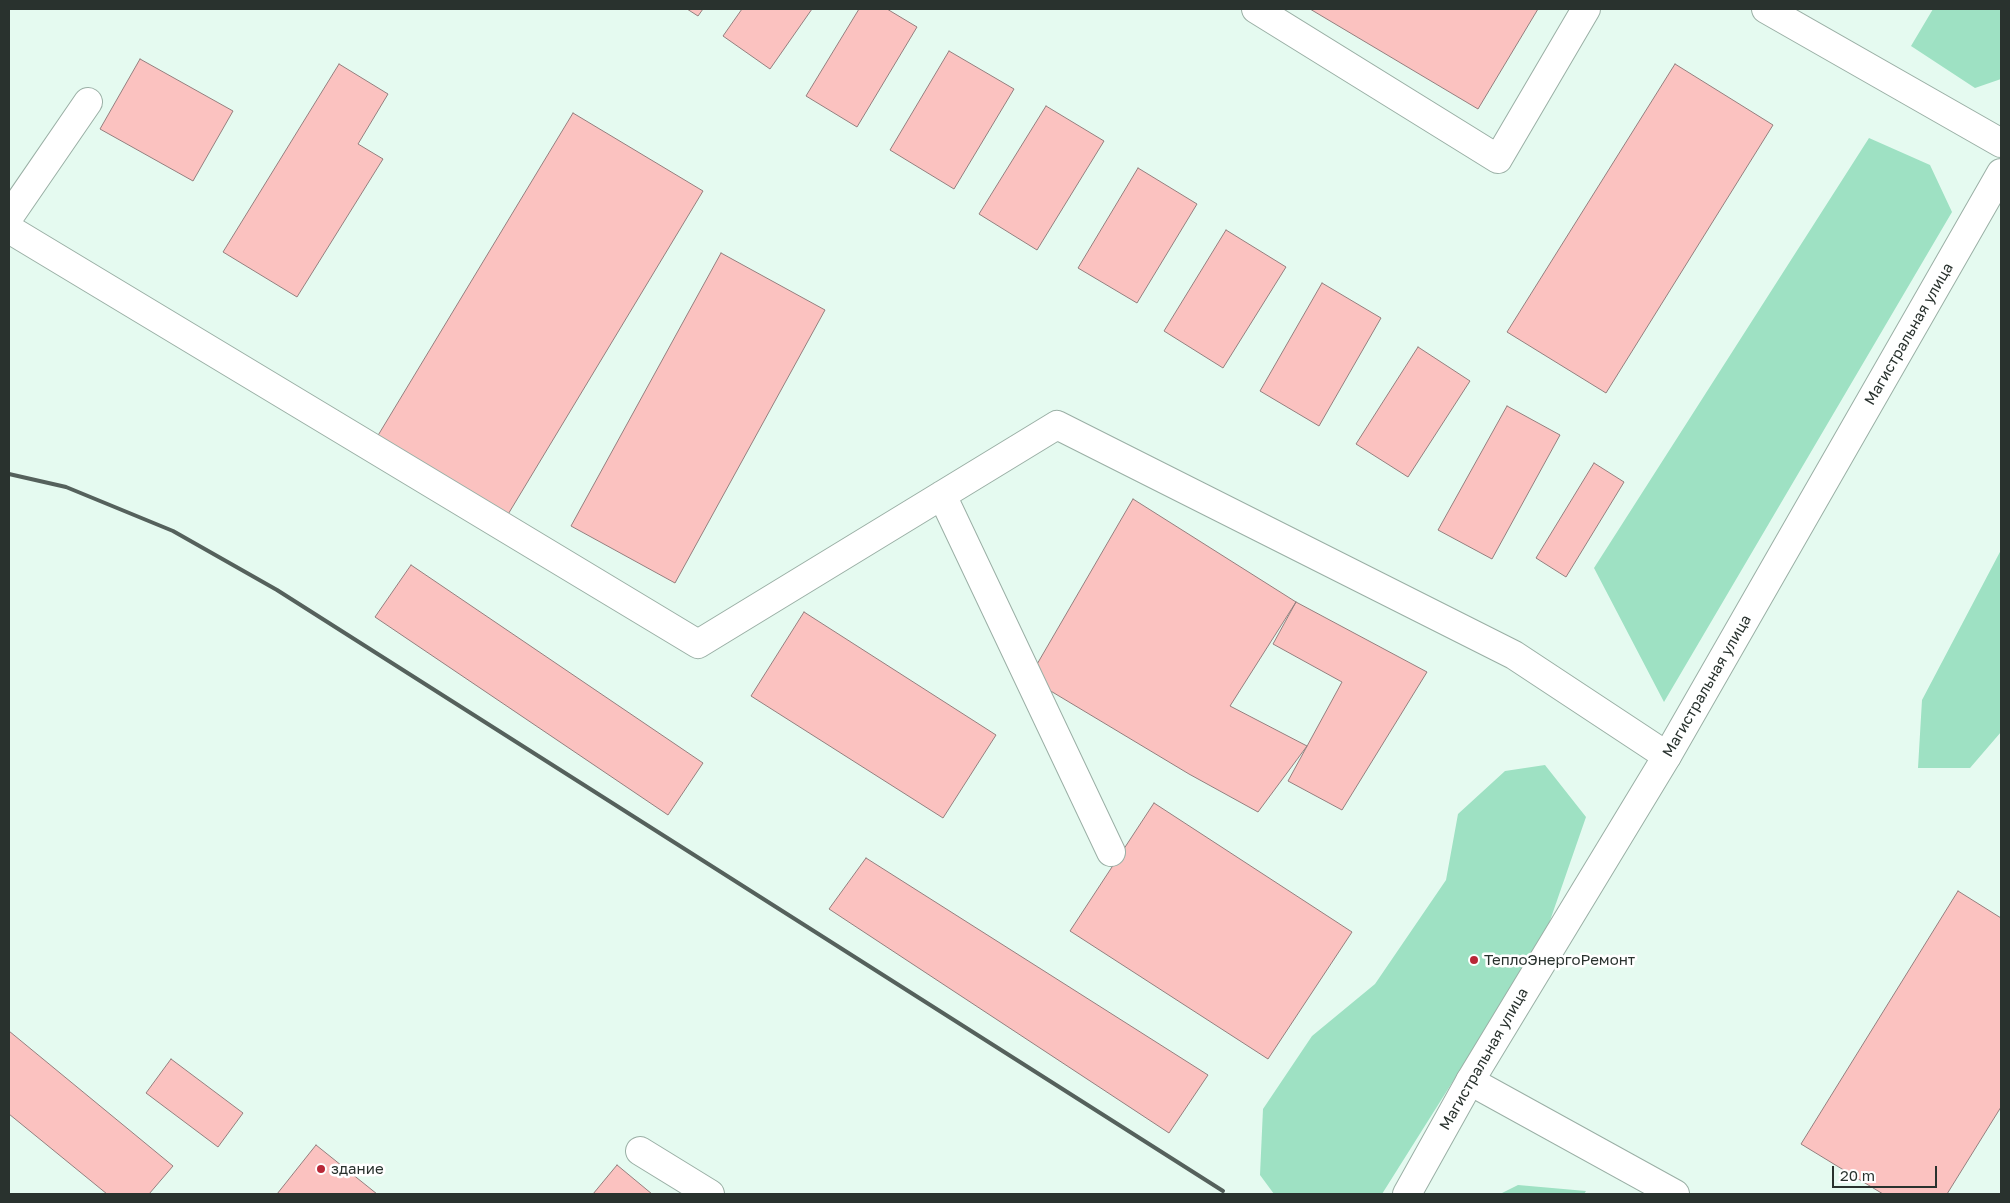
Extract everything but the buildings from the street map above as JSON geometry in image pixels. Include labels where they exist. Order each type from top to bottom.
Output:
[{"type":"main road","points":[[1256,9],[1498,160],[1586,9]]},
{"type":"main road","points":[[1766,9],[2001,144]]},
{"type":"main road","points":[[9,217],[88,102]]},
{"type":"main road","name":"Магистральная улица","points":[[1407,1194],[1470,1081],[1668,756],[2001,173]]},
{"type":"main road","points":[[9,230],[698,644],[1057,425],[1514,655],[1668,756]]},
{"type":"main road","points":[[942,495],[1111,852]]},
{"type":"main road","points":[[1470,1081],[1675,1194]]},
{"type":"main road","points":[[640,1152],[710,1194]]},
{"type":"green space","points":[[1933,9],[2001,9],[2001,79],[1975,88],[1911,46]]},
{"type":"green space","points":[[1869,138],[1930,165],[1952,212],[1664,702],[1594,568]]},
{"type":"green space","points":[[2001,550],[2001,732],[1970,768],[1918,768],[1922,700]]},
{"type":"green space","points":[[1545,765],[1586,817],[1545,935],[1382,1194],[1274,1194],[1260,1175],[1263,1109],[1312,1036],[1375,984],[1446,880],[1458,814],[1505,771]]},
{"type":"green space","points":[[1518,1185],[1586,1191],[1584,1194],[1500,1194]]},
{"type":"railway","points":[[9,474],[66,487],[173,531],[277,590],[1223,1191]]},
{"type":"place","name":"ТеплоЭнергоРемонт","points":[[1474,960]]},
{"type":"place","name":"здание","points":[[321,1169]]}]
